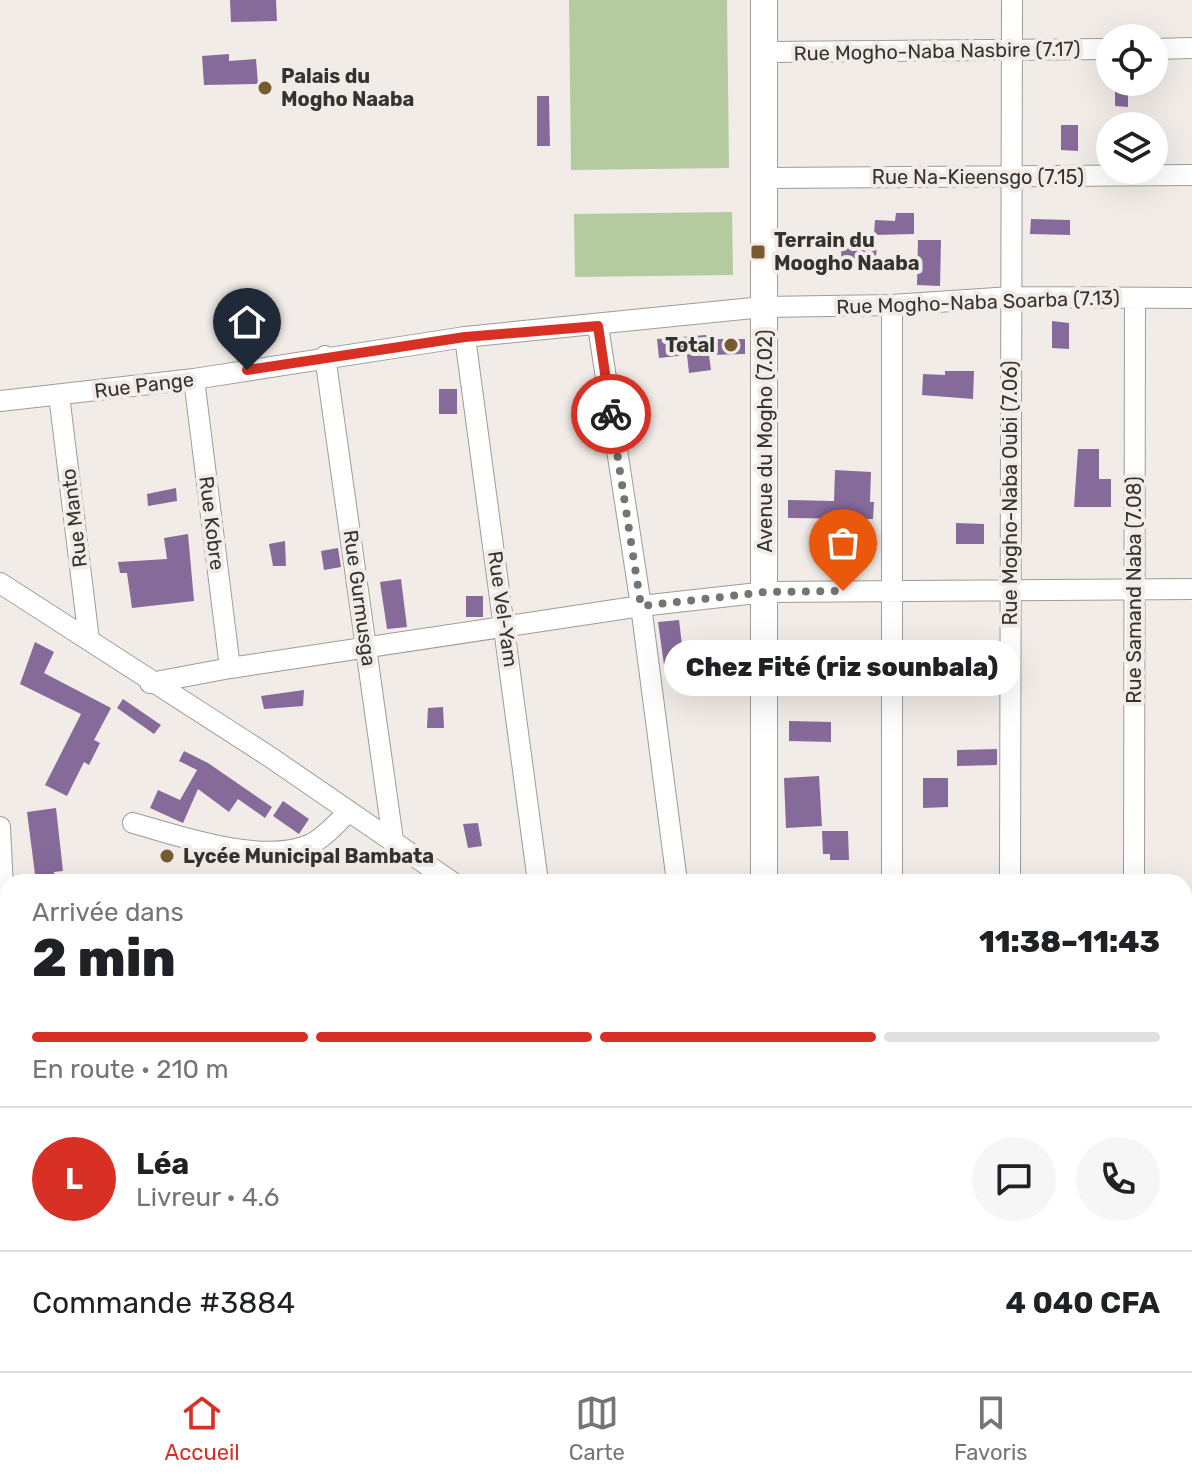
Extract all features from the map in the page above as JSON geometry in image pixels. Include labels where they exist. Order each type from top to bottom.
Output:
[{"type":"main road","name":"Avenue du Mogho (7.02)","points":[[764,0],[764,874]]},
{"type":"street","name":"Rue Mogho-Naba Oubi (7.06)","points":[[1010,874],[1012,0]]},
{"type":"street","points":[[1168,49],[1192,48]]},
{"type":"street","name":"Rue Mogho-Naba Nasbire (7.17)","points":[[765,52],[1096,49]]},
{"type":"street","name":"Rue Na-Kieensgo (7.15)","points":[[764,178],[1192,175]]},
{"type":"street","name":"Rue Mogho-Naba Soarba (7.13)","points":[[763,307],[892,305],[1011,297],[1192,298]]},
{"type":"street","name":"Rue Samand Naba (7.08)","points":[[1134,874],[1135,298]]},
{"type":"street","points":[[892,305],[892,874]]},
{"type":"street","name":"Rue Pange","points":[[0,401],[194,379],[325,356],[465,337],[763,307]]},
{"type":"street","points":[[598,326],[641,606],[676,874]]},
{"type":"street","name":"Rue Vel-Yam","points":[[465,337],[537,874]]},
{"type":"street","name":"Rue Gurmusga","points":[[325,356],[393,840]]},
{"type":"street","name":"Rue Kobre","points":[[194,379],[230,668]]},
{"type":"street","name":"Rue Manto","points":[[59,395],[89,640]]},
{"type":"street","points":[[0,583],[441,874]]},
{"type":"street","points":[[150,683],[367,646],[641,606],[766,592],[1192,589]]},
{"type":"street","points":[[133,823],[217,848],[289,849],[311,844],[349,811]]},
{"type":"street","points":[[0,827],[1,874]]},
{"type":"green space","points":[[569,0],[727,0],[729,168],[571,170]]},
{"type":"green space","points":[[732,212],[733,275],[575,277],[574,214]]},
{"type":"building","points":[[230,0],[276,0],[277,21],[231,22]]},
{"type":"building","points":[[229,54],[229,61],[256,59],[258,84],[204,85],[202,56]]},
{"type":"building","points":[[537,96],[549,96],[550,146],[537,146]]},
{"type":"building","points":[[1115,96],[1128,96],[1128,107],[1115,106]]},
{"type":"building","points":[[1061,125],[1078,125],[1078,151],[1061,150]]},
{"type":"building","points":[[896,213],[914,213],[914,234],[874,235],[875,220],[895,221]]},
{"type":"building","points":[[1031,219],[1070,220],[1070,235],[1030,234]]},
{"type":"building","points":[[842,237],[877,240],[876,260],[841,258]]},
{"type":"building","points":[[918,240],[941,240],[940,286],[917,285]]},
{"type":"building","points":[[1052,321],[1069,323],[1069,349],[1052,348]]},
{"type":"building","points":[[706,335],[707,339],[745,339],[745,354],[709,355],[711,370],[689,373],[687,355],[659,358],[657,339]]},
{"type":"building","points":[[945,371],[974,371],[973,399],[922,395],[923,374],[945,375]]},
{"type":"building","points":[[439,389],[457,389],[457,414],[439,414]]},
{"type":"building","points":[[1078,449],[1099,449],[1099,479],[1111,479],[1111,507],[1074,507]]},
{"type":"building","points":[[835,470],[871,472],[873,519],[788,518],[788,500],[834,501]]},
{"type":"building","points":[[176,488],[177,501],[148,506],[147,494]]},
{"type":"building","points":[[956,523],[984,524],[984,544],[956,544]]},
{"type":"building","points":[[188,534],[194,601],[132,608],[127,573],[120,573],[118,562],[167,559],[164,538]]},
{"type":"building","points":[[285,541],[286,566],[273,566],[269,544]]},
{"type":"building","points":[[338,548],[341,567],[324,570],[321,551]]},
{"type":"building","points":[[401,579],[407,627],[387,629],[380,582]]},
{"type":"building","points":[[466,596],[483,596],[483,617],[466,617]]},
{"type":"building","points":[[679,620],[684,662],[664,665],[658,622]]},
{"type":"building","points":[[35,642],[54,652],[44,673],[111,708],[94,740],[100,743],[89,765],[84,762],[67,796],[45,785],[81,714],[20,684]]},
{"type":"building","points":[[304,690],[303,706],[264,709],[261,696]]},
{"type":"building","points":[[123,699],[161,725],[154,734],[117,708]]},
{"type":"building","points":[[443,707],[444,728],[427,728],[428,708]]},
{"type":"building","points":[[789,721],[831,722],[831,742],[789,741]]},
{"type":"building","points":[[997,749],[997,765],[957,766],[957,750]]},
{"type":"building","points":[[184,751],[208,763],[272,807],[265,818],[238,799],[229,812],[198,789],[183,823],[150,808],[158,790],[180,800],[197,770],[179,761]]},
{"type":"building","points":[[819,776],[822,826],[786,828],[784,778]]},
{"type":"building","points":[[923,778],[948,778],[948,807],[923,808]]},
{"type":"building","points":[[283,801],[309,819],[299,834],[273,816]]},
{"type":"building","points":[[56,808],[63,871],[35,874],[27,812]]},
{"type":"building","points":[[478,823],[482,846],[468,848],[463,824]]},
{"type":"building","points":[[822,831],[848,831],[849,860],[830,860],[830,854],[823,854]]},
{"type":"way so far","points":[[611,414],[641,606],[766,592],[843,591]]},
{"type":"place","name":"Palais du Mogho Naaba","points":[[265,88]]},
{"type":"place","name":"Terrain du Moogho Naaba","points":[[758,252]]},
{"type":"place","name":"Total","points":[[731,345]]},
{"type":"place","name":"Chez Fité (riz sounbala)","points":[[843,591]]},
{"type":"place","name":"Lycée Municipal Bambata","points":[[167,856]]},
{"type":"route","points":[[247,370],[465,337],[598,326],[611,414]]}]
